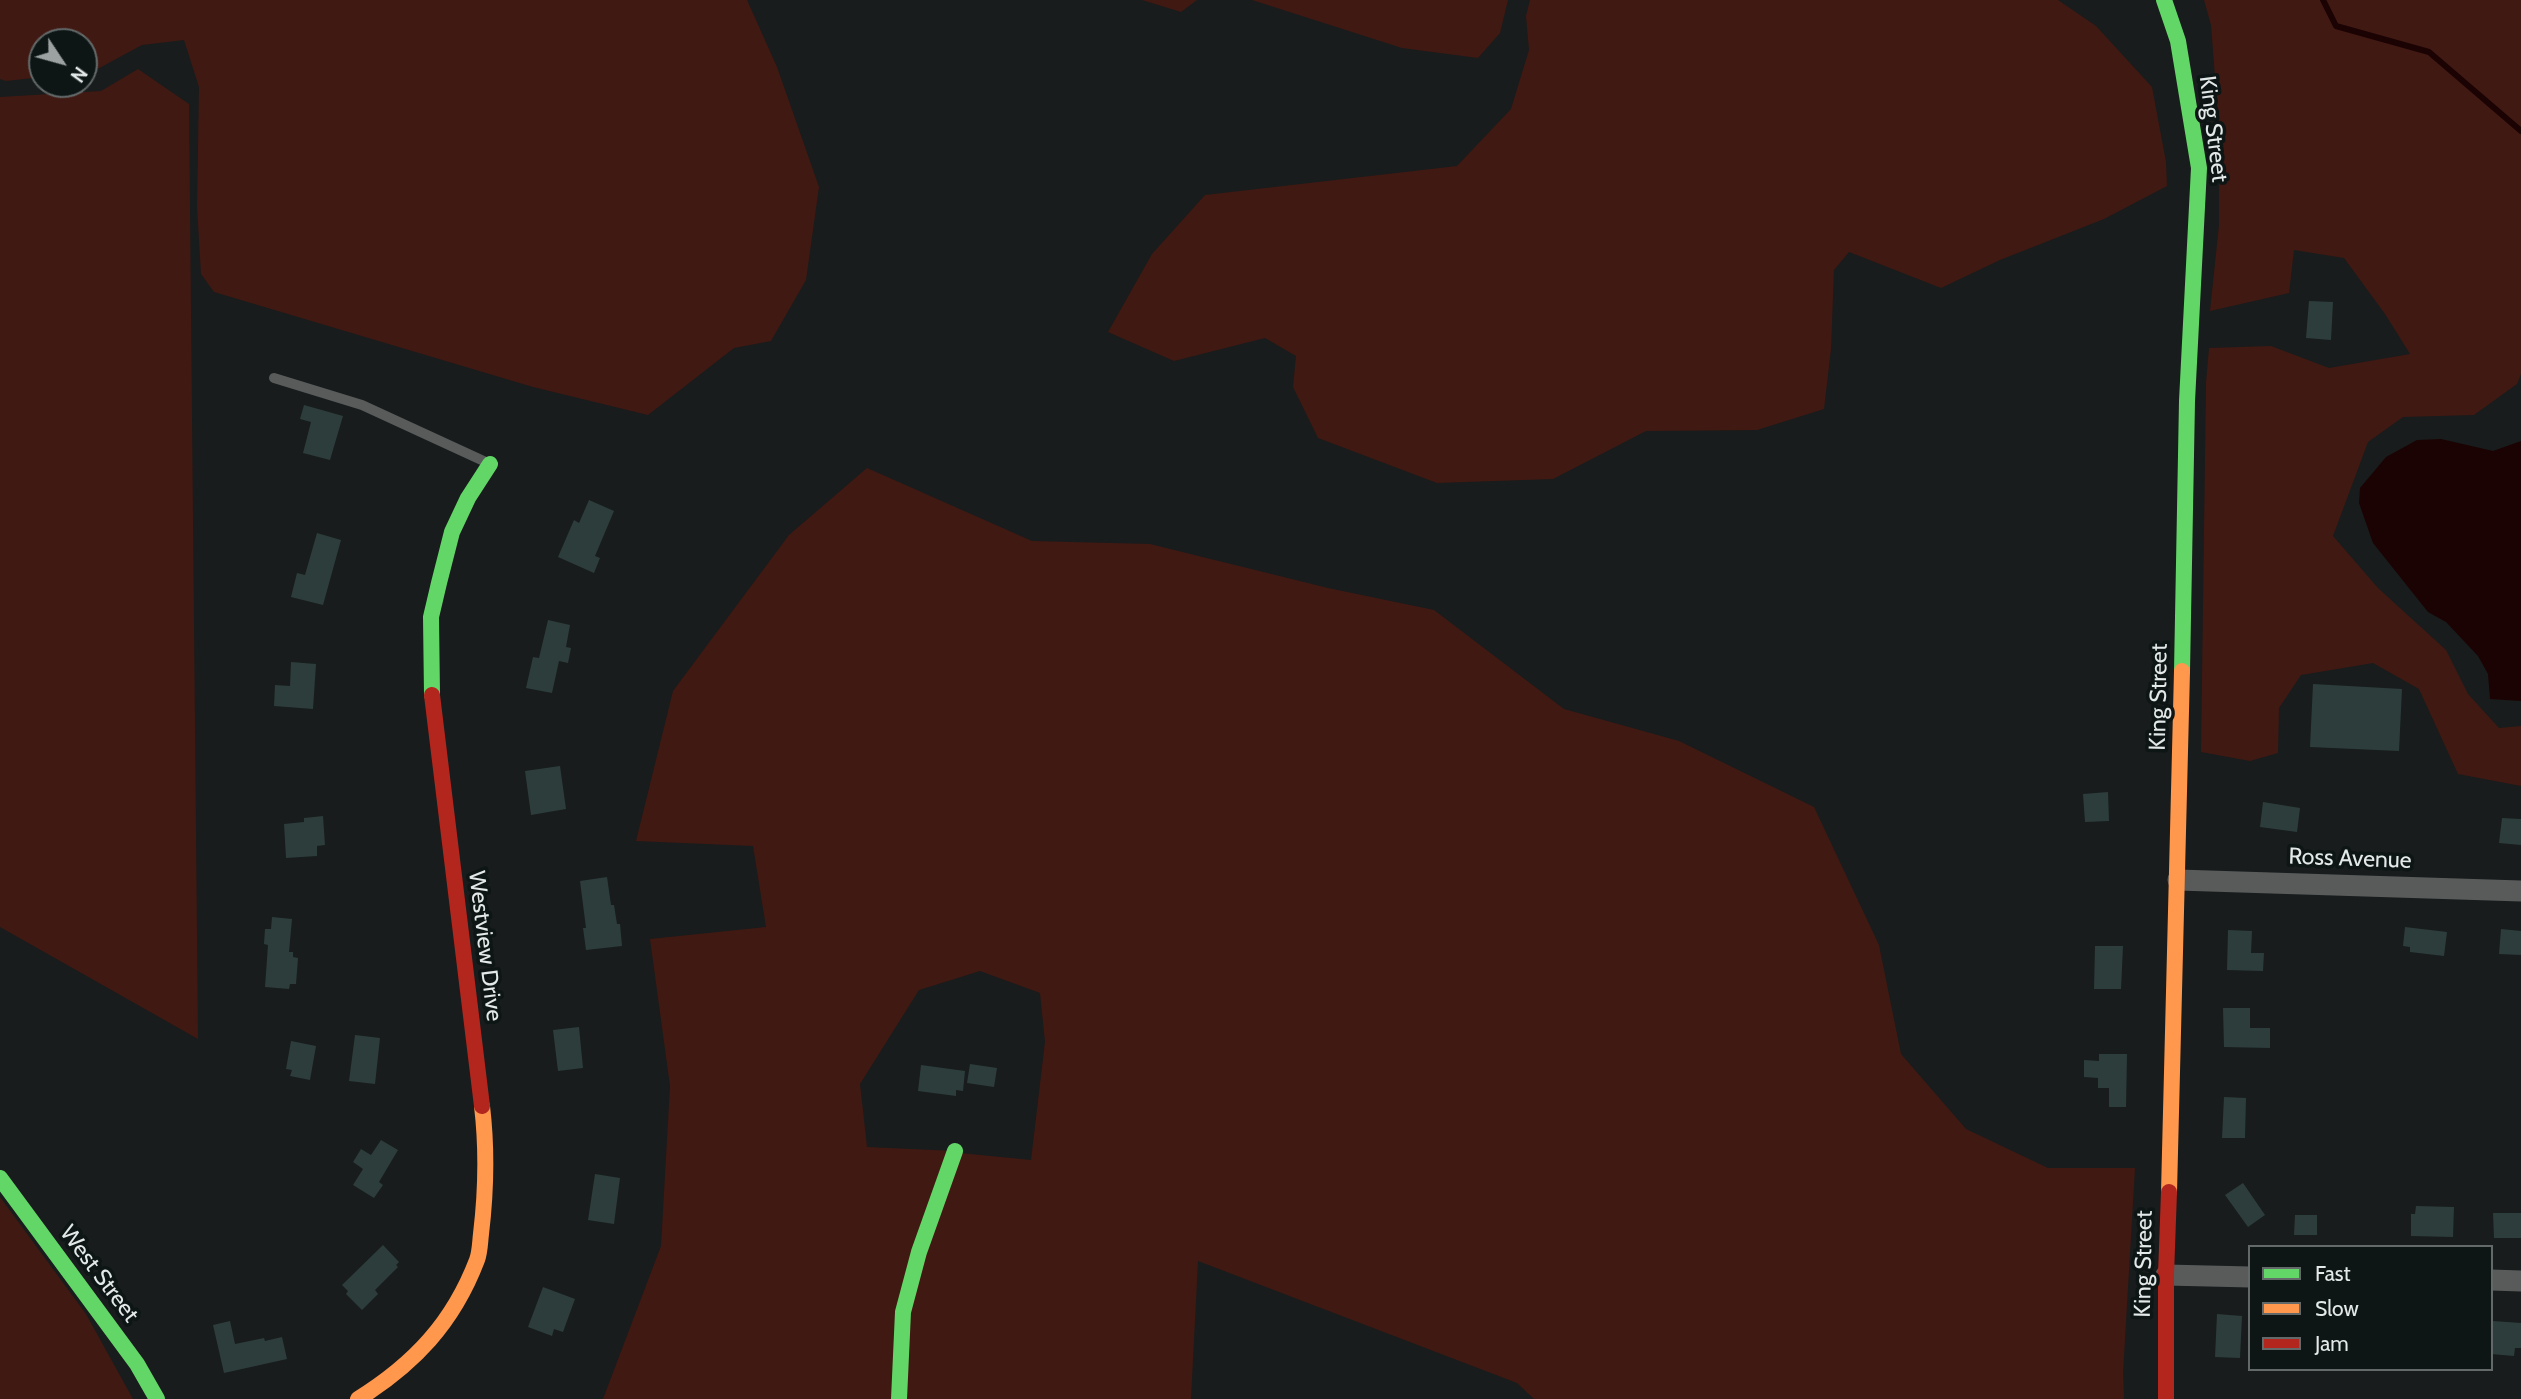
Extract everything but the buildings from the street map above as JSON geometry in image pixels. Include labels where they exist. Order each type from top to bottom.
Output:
[{"type":"street","name":"King Street","points":[[2164,0],[2178,41],[2199,168],[2187,401],[2178,880],[2166,1275],[2166,1399]]},
{"type":"street","name":"Westview Drive","points":[[358,1399],[382,1384],[424,1349],[451,1311],[478,1258],[485,1198],[483,1112],[432,700],[430,646],[431,617],[452,532],[468,498],[491,464]]},
{"type":"street","name":"Ross Avenue","points":[[2178,880],[2521,891]]},
{"type":"street","points":[[899,1399],[903,1312],[919,1252],[955,1151]]},
{"type":"street","name":"West Street","points":[[0,1178],[137,1364],[158,1399]]},
{"type":"street","points":[[2166,1275],[2248,1277]]},
{"type":"street","points":[[2493,1280],[2521,1281]]},
{"type":"lane","points":[[274,378],[362,405],[491,464]]},
{"type":"shaded area","points":[[0,0],[747,0],[777,67],[819,187],[806,280],[771,341],[734,348],[648,415],[533,387],[214,292],[201,274],[197,207],[199,87],[184,40],[142,45],[98,69],[98,28],[28,28],[28,79],[0,79]]},
{"type":"shaded area","points":[[1142,0],[1197,0],[1181,12]]},
{"type":"shaded area","points":[[1252,0],[1508,0],[1500,33],[1478,58],[1402,48]]},
{"type":"shaded area","points":[[1530,0],[2058,0],[2096,26],[2152,87],[2166,162],[2167,186],[2104,219],[2000,260],[1941,288],[1849,252],[1834,270],[1831,349],[1824,409],[1757,430],[1646,431],[1553,479],[1437,483],[1318,438],[1293,387],[1296,356],[1265,338],[1174,361],[1108,332],[1152,254],[1205,195],[1457,166],[1511,109],[1529,50],[1526,16]]},
{"type":"shaded area","points":[[2204,0],[2521,0],[2521,374],[2517,384],[2474,415],[2403,417],[2368,442],[2333,536],[2378,588],[2446,650],[2468,694],[2499,728],[2521,726],[2521,786],[2458,774],[2419,689],[2373,663],[2301,675],[2279,708],[2278,753],[2250,761],[2201,752],[2206,383],[2209,348],[2271,346],[2329,368],[2410,354],[2344,258],[2294,250],[2289,293],[2210,311],[2219,225],[2219,129],[2211,25]]},
{"type":"shaded area","points":[[138,69],[189,104],[198,1039],[0,927],[0,97],[98,98],[98,91]]},
{"type":"shaded area","points":[[2441,439],[2493,451],[2521,441],[2521,701],[2490,699],[2488,674],[2478,656],[2446,622],[2428,612],[2373,543],[2359,503],[2360,488],[2386,457],[2417,440]]},
{"type":"shaded area","points":[[867,468],[1032,541],[1150,544],[1328,588],[1434,610],[1564,709],[1679,741],[1814,807],[1879,945],[1901,1054],[1966,1129],[2048,1168],[2135,1168],[2123,1373],[2124,1399],[1534,1399],[1517,1383],[1198,1261],[1191,1399],[902,1399],[906,1314],[923,1254],[960,1153],[1031,1160],[1045,1042],[1040,993],[980,971],[919,990],[860,1084],[867,1147],[955,1151],[919,1252],[903,1312],[899,1399],[603,1399],[661,1246],[670,1086],[650,939],[766,927],[753,846],[636,841],[673,691],[789,535]]},
{"type":"shaded area","points":[[0,1197],[86,1314],[133,1399],[0,1399]]},
{"type":"waterway","points":[[2323,0],[2336,26],[2429,52],[2521,131]]},
{"type":"traffic: fast","points":[[2164,0],[2178,41],[2199,168],[2187,401],[2182,671]]},
{"type":"traffic: fast","points":[[432,695],[431,617],[439,583],[452,532],[468,498],[490,464]]},
{"type":"traffic: fast","points":[[899,1399],[903,1312],[919,1252],[955,1151]]},
{"type":"traffic: fast","points":[[0,1178],[137,1364],[157,1399]]},
{"type":"traffic: slow","points":[[2169,1192],[2182,671]]},
{"type":"traffic: slow","points":[[358,1399],[397,1371],[429,1340],[456,1303],[477,1260],[485,1186],[482,1106]]},
{"type":"traffic: jam","points":[[432,695],[482,1106]]},
{"type":"traffic: jam","points":[[2166,1399],[2169,1192]]}]
